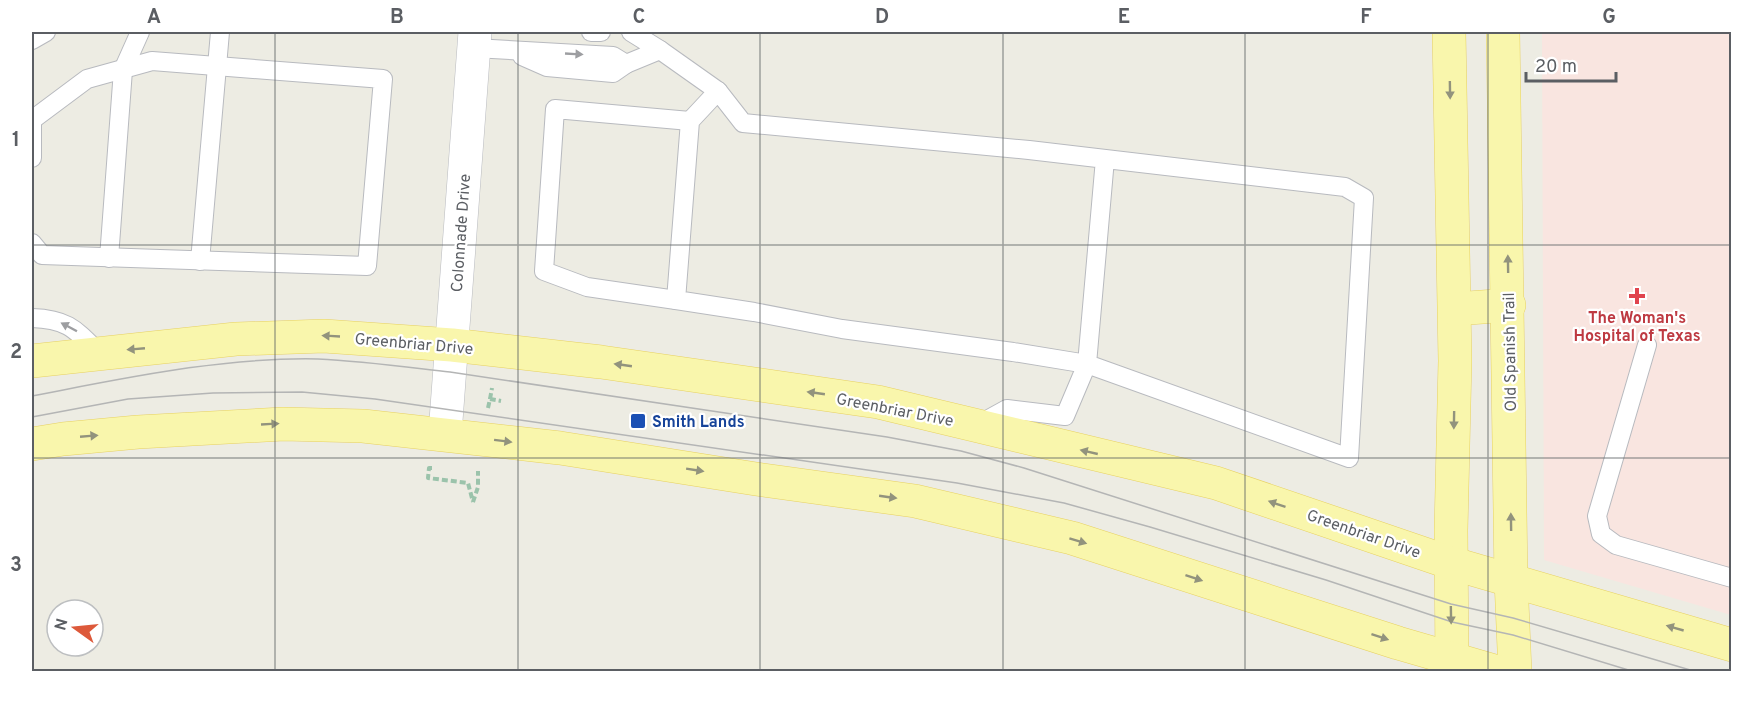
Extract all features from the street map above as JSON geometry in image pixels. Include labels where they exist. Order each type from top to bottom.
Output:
[{"type":"main road","points":[[1449,32],[1455,309],[1452,665]]},
{"type":"main road","name":"Old Spanish Trail","points":[[1503,32],[1509,305],[1511,580],[1515,672]]},
{"type":"main road","points":[[1455,309],[1509,305]]},
{"type":"main road","name":"Greenbriar Drive","points":[[32,361],[236,339],[324,336],[452,345],[601,362],[878,402],[1216,483],[1452,563],[1731,645]]},
{"type":"main road","points":[[32,444],[138,432],[283,424],[363,426],[560,448],[915,501],[1072,538],[1321,618],[1452,665],[1498,672]]},
{"type":"street","name":"Colonnade Drive","points":[[445,434],[475,40]]},
{"type":"lane","points":[[32,40],[46,32]]},
{"type":"lane","points":[[109,258],[123,70],[140,32]]},
{"type":"lane","points":[[200,261],[220,32]]},
{"type":"lane","points":[[591,32],[601,32]]},
{"type":"lane","points":[[631,32],[718,91],[743,123],[1105,159],[1345,187],[1364,198],[1349,458],[1087,364],[842,329],[754,312],[587,287],[544,271],[555,109],[690,121]]},
{"type":"lane","points":[[475,40],[509,50],[613,56],[626,64],[660,50]]},
{"type":"lane","points":[[32,158],[32,120],[87,80],[152,61],[383,79],[367,266],[42,255],[32,243]]},
{"type":"lane","points":[[676,300],[690,121],[718,91]]},
{"type":"lane","points":[[977,426],[1007,409],[1065,416],[1087,364],[1105,159]]},
{"type":"lane","points":[[32,318],[51,319],[75,330],[99,353]]},
{"type":"lane","points":[[1647,345],[1597,516],[1601,534],[1616,545],[1731,578]]},
{"type":"path","points":[[489,408],[492,388]]},
{"type":"path","points":[[490,399],[501,400]]},
{"type":"path","points":[[439,468],[429,468],[428,478],[468,483],[473,502],[478,487],[478,473],[468,471]]},
{"type":"shaded area","name":"The Woman's Hospital of Texas","points":[[1542,32],[1731,32],[1731,615],[1544,560]]},
{"type":"tram line","points":[[32,396],[210,365],[246,361],[318,359],[450,372],[887,437],[961,451],[1024,468],[1451,604],[1513,618],[1697,672]]},
{"type":"tram line","points":[[32,417],[128,399],[213,393],[302,392],[375,399],[957,483],[1064,503],[1326,580],[1452,622],[1513,635],[1635,672]]},
{"type":"place","name":"The Woman's Hospital of Texas","points":[[1637,296]]},
{"type":"place","name":"Smith Lands","points":[[638,421]]}]
